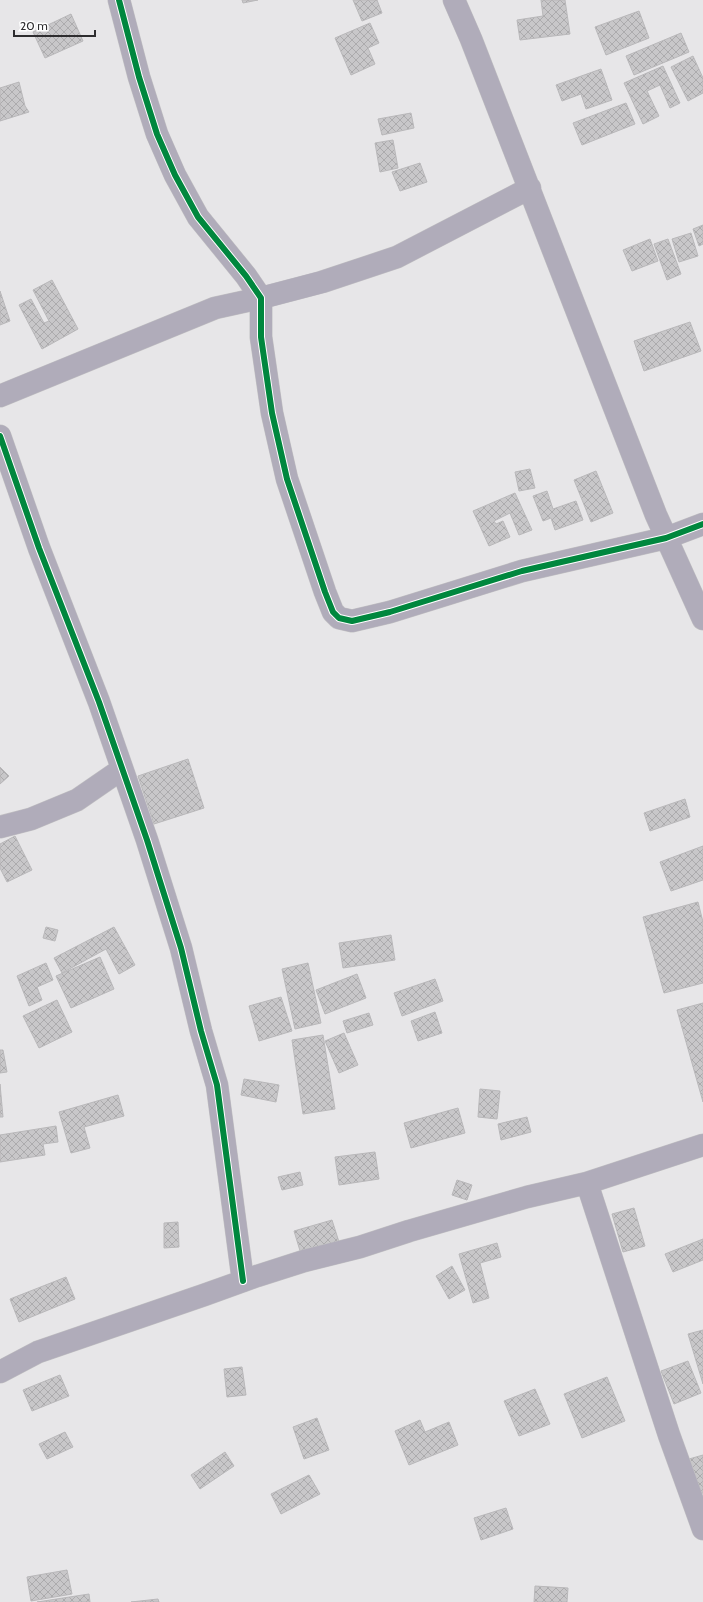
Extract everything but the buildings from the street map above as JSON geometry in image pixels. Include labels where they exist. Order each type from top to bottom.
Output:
[{"type":"street","points":[[119,0],[139,77],[157,134],[175,175],[198,217],[246,276],[261,298],[261,338],[272,413],[287,479],[325,592],[333,612],[339,618],[352,621],[522,571],[666,538],[703,524]]},
{"type":"street","points":[[454,0],[530,188],[653,507],[703,619]]},
{"type":"street","points":[[0,396],[215,308],[322,282],[397,258],[530,188]]},
{"type":"street","points":[[0,436],[39,548],[99,702],[147,840],[181,948],[201,1031],[217,1085],[243,1281]]},
{"type":"street","points":[[0,827],[31,819],[77,800],[122,769]]},
{"type":"street","points":[[0,1372],[38,1352],[304,1261],[360,1247],[409,1231],[527,1197],[587,1183],[703,1145]]},
{"type":"street","points":[[587,1183],[669,1435],[703,1529]]},
{"type":"cycle path","points":[[119,0],[139,77],[157,134],[175,175],[198,217],[246,276],[261,298],[261,337],[272,413],[287,479],[325,592],[333,612],[339,618],[352,621],[390,612],[522,571],[666,538],[703,524]]},
{"type":"cycle path","points":[[0,436],[39,548],[99,702],[147,840],[181,948],[201,1031],[217,1085],[243,1281]]}]
